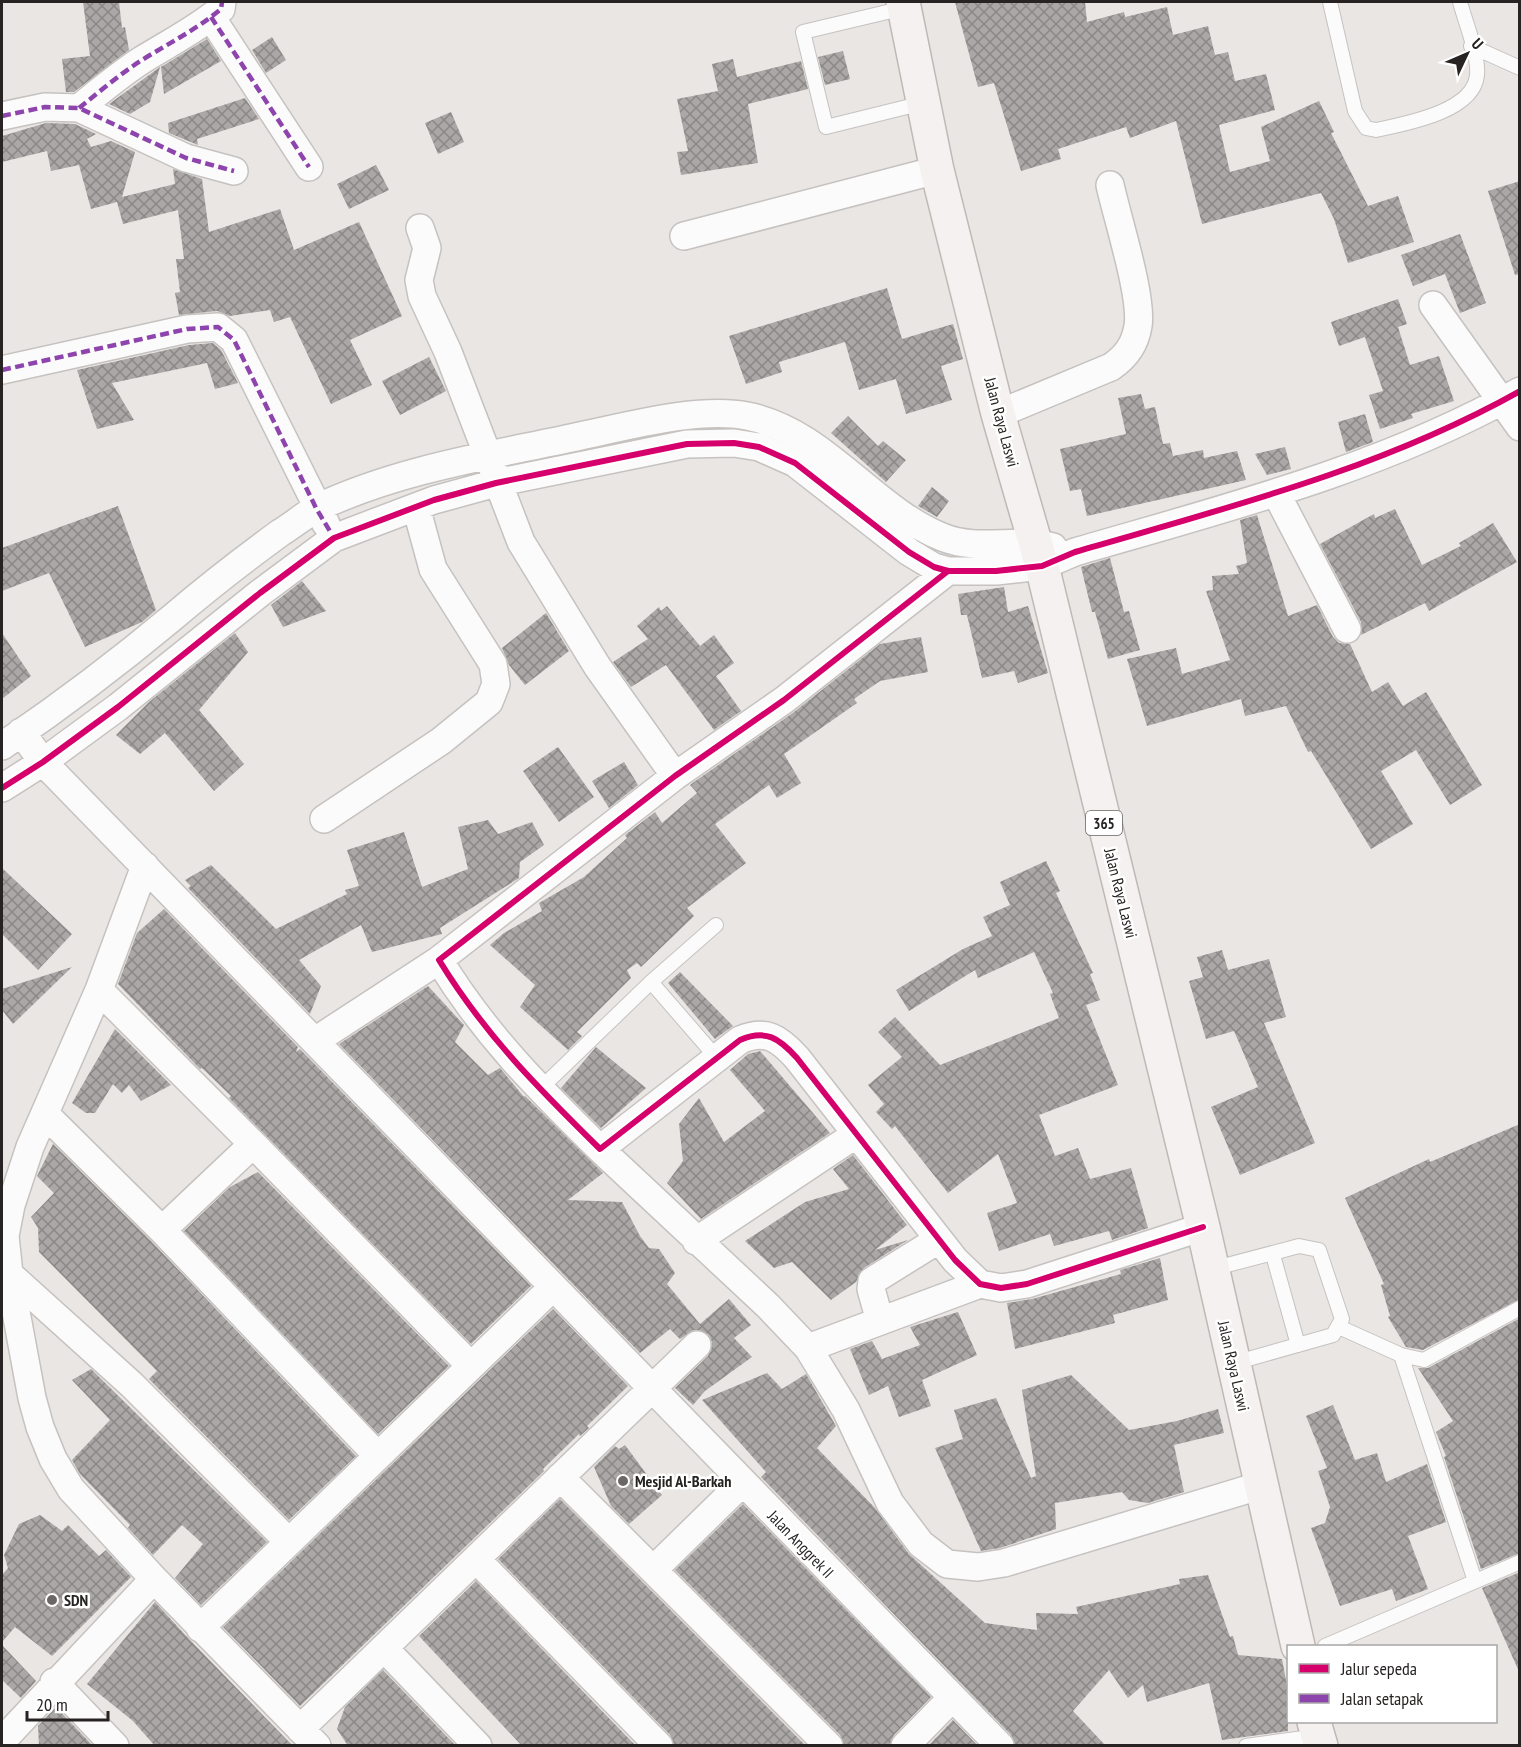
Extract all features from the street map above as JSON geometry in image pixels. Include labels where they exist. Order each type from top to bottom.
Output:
[{"type":"main road","name":"Jalan Raya Laswi","points":[[904,5],[937,170],[998,414],[1039,554],[1203,1227],[1298,1645]]},
{"type":"street","points":[[79,108],[127,70],[185,36],[216,9],[309,167]]},
{"type":"street","points":[[2,116],[45,107],[79,108],[186,158],[234,171]]},
{"type":"street","points":[[684,236],[937,170]]},
{"type":"street","points":[[998,414],[1111,367],[1126,357],[1140,313],[1110,185]]},
{"type":"street","points":[[420,228],[426,248],[419,280],[422,296],[448,352],[496,483],[521,542],[545,586],[597,666],[675,776]]},
{"type":"street","points":[[1433,305],[1510,396],[1520,427]]},
{"type":"street","points":[[2,370],[187,329],[208,326],[222,328],[239,348],[316,508],[334,538]]},
{"type":"street","points":[[11,739],[74,695],[248,556],[316,508],[394,480],[488,456],[649,422],[700,415],[746,416],[776,425],[809,444],[900,512],[942,537],[977,545],[1039,554],[1075,552],[1276,493],[1406,446],[1510,396]]},
{"type":"street","points":[[2,789],[118,707],[260,593],[334,538],[416,507],[496,483],[687,444],[734,443],[759,447],[795,463],[831,488],[909,552],[934,567],[948,571],[996,571],[1039,554]]},
{"type":"street","points":[[1276,493],[1347,629]]},
{"type":"street","points":[[324,819],[465,722],[489,702],[496,684],[493,664],[433,569],[416,507]]},
{"type":"street","points":[[315,1041],[439,960],[675,776],[784,700],[948,571]]},
{"type":"street","name":"Jalan Anggrek II","points":[[11,739],[43,762],[1000,1746]]},
{"type":"street","points":[[145,866],[99,990],[26,1158],[3,1236],[32,1398],[40,1427],[53,1459],[71,1489],[200,1628],[308,1737],[384,1648],[697,1345]]},
{"type":"street","points":[[439,960],[487,1032],[539,1090],[696,1241],[768,1306],[808,1348],[846,1410],[890,1503],[921,1544],[947,1564],[978,1567],[1004,1563],[1262,1485]]},
{"type":"street","points":[[99,990],[471,1366]]},
{"type":"street","points":[[600,1149],[716,1058],[751,1035],[762,1034],[778,1038],[797,1058],[938,1240],[980,1284]]},
{"type":"street","points":[[45,1113],[162,1230],[378,1456]]},
{"type":"street","points":[[696,1241],[855,1135]]},
{"type":"street","points":[[162,1230],[253,1144]]},
{"type":"street","points":[[808,1348],[980,1284],[1001,1288],[1027,1284],[1203,1227]]},
{"type":"street","points":[[880,1321],[871,1289],[872,1281],[938,1240]]},
{"type":"street","points":[[9,1274],[132,1385],[289,1542]]},
{"type":"street","points":[[200,1628],[553,1287]]},
{"type":"street","points":[[560,1477],[829,1746]]},
{"type":"street","points":[[652,1570],[742,1483]]},
{"type":"street","points":[[476,1559],[659,1746]]},
{"type":"street","points":[[2,1741],[54,1682],[154,1579]]},
{"type":"street","points":[[384,1648],[478,1746]]},
{"type":"street","points":[[54,1682],[115,1746]]},
{"type":"street","points":[[905,1746],[952,1698]]},
{"type":"lane","points":[[1329,2],[1355,111],[1361,122],[1372,130],[1424,118],[1461,101],[1474,85],[1477,75],[1460,2]]},
{"type":"lane","points":[[904,5],[803,32],[826,127],[923,103]]},
{"type":"lane","points":[[1471,46],[1520,68]]},
{"type":"lane","points":[[539,1090],[651,982],[716,925]]},
{"type":"lane","points":[[651,982],[716,1058]]},
{"type":"lane","points":[[1212,1269],[1273,1255],[1299,1246],[1319,1250],[1342,1319],[1333,1335],[1234,1363]]},
{"type":"lane","points":[[1273,1255],[1298,1345]]},
{"type":"lane","points":[[1339,1327],[1401,1355],[1424,1360],[1520,1308]]},
{"type":"lane","points":[[1401,1355],[1475,1581]]},
{"type":"lane","points":[[1330,1645],[1520,1562]]},
{"type":"lane","points":[[1246,1746],[1318,1734]]},
{"type":"building","points":[[83,2],[119,2],[122,28],[125,27],[129,50],[74,92],[66,92],[62,59],[90,56]]},
{"type":"building","points":[[955,2],[1085,2],[1087,22],[1124,12],[1125,17],[1167,7],[1173,35],[1208,26],[1215,55],[1228,52],[1235,81],[1266,74],[1275,110],[1219,125],[1230,172],[1270,161],[1261,127],[1319,101],[1334,132],[1331,133],[1368,206],[1398,196],[1414,242],[1348,263],[1334,219],[1321,193],[1202,224],[1176,121],[1130,138],[1126,127],[1058,149],[1061,159],[1021,171],[994,83],[978,87]]},
{"type":"building","points":[[272,37],[286,60],[266,73],[252,50]]},
{"type":"building","points":[[207,39],[221,61],[164,94],[161,67]]},
{"type":"building","points":[[843,51],[850,79],[825,85],[818,57]]},
{"type":"building","points":[[733,59],[737,77],[801,61],[808,89],[748,104],[758,163],[681,175],[677,152],[688,151],[677,99],[718,91],[712,64]]},
{"type":"building","points":[[160,67],[150,102],[130,114],[109,104]]},
{"type":"building","points":[[245,98],[259,119],[197,139],[198,145],[169,133],[168,123]]},
{"type":"building","points":[[451,112],[464,142],[438,154],[425,123]]},
{"type":"building","points":[[46,123],[75,124],[96,134],[87,139],[91,147],[111,141],[135,152],[122,197],[175,184],[173,169],[202,179],[209,232],[280,209],[294,250],[359,222],[402,316],[350,340],[372,385],[331,404],[290,317],[274,322],[270,310],[230,316],[217,311],[179,315],[175,293],[180,292],[176,259],[184,259],[178,210],[123,224],[117,202],[91,209],[79,165],[51,171],[47,151],[2,162],[2,136]]},
{"type":"building","points":[[376,165],[389,190],[349,209],[337,184]]},
{"type":"building","points":[[1520,181],[1520,274],[1515,275],[1488,191]]},
{"type":"building","points":[[1460,234],[1486,303],[1460,313],[1445,274],[1413,286],[1401,255]]},
{"type":"building","points":[[887,288],[902,339],[953,324],[963,359],[941,366],[952,400],[906,414],[896,379],[859,390],[845,342],[779,362],[782,372],[746,384],[729,336]]},
{"type":"building","points":[[1398,299],[1407,324],[1398,327],[1410,365],[1439,356],[1454,401],[1411,414],[1413,418],[1380,429],[1369,395],[1383,391],[1365,337],[1339,346],[1331,322]]},
{"type":"building","points":[[213,343],[221,350],[238,383],[215,389],[207,363],[112,383],[134,420],[97,429],[77,370],[189,345]]},
{"type":"building","points":[[429,357],[446,391],[400,415],[382,381]]},
{"type":"building","points":[[1141,394],[1145,409],[1155,407],[1163,444],[1170,443],[1173,456],[1203,450],[1204,458],[1237,451],[1246,480],[1087,516],[1081,489],[1070,491],[1060,449],[1126,434],[1118,398]]},
{"type":"building","points":[[1365,414],[1373,442],[1346,452],[1338,422]]},
{"type":"building","points":[[848,416],[878,446],[883,441],[906,460],[886,482],[831,433]]},
{"type":"building","points":[[1285,447],[1291,469],[1267,475],[1255,454]]},
{"type":"building","points":[[932,487],[949,501],[937,517],[918,506]]},
{"type":"building","points":[[118,506],[156,610],[142,622],[85,647],[49,573],[2,591],[2,548]]},
{"type":"building","points":[[1395,509],[1422,565],[1461,546],[1459,543],[1493,523],[1517,562],[1429,611],[1425,603],[1361,635],[1361,622],[1320,544],[1374,514],[1375,518]]},
{"type":"building","points":[[1257,515],[1288,616],[1317,605],[1333,637],[1339,643],[1350,644],[1372,692],[1388,682],[1403,706],[1426,692],[1482,785],[1450,805],[1416,750],[1381,771],[1413,824],[1371,849],[1311,751],[1308,752],[1286,706],[1245,716],[1241,699],[1147,726],[1127,659],[1176,648],[1182,674],[1230,660],[1206,591],[1213,590],[1212,576],[1239,574],[1236,566],[1247,563],[1240,520]]},
{"type":"building","points":[[1110,558],[1124,612],[1129,611],[1140,650],[1108,659],[1095,612],[1092,612],[1081,567]]},
{"type":"building","points":[[302,581],[326,611],[283,627],[271,605]]},
{"type":"building","points":[[1004,587],[1008,612],[1028,606],[1048,673],[1018,683],[1014,671],[982,678],[967,615],[961,615],[958,594]]},
{"type":"building","points":[[667,606],[700,646],[714,635],[734,663],[716,676],[741,711],[714,730],[666,665],[631,687],[613,662],[648,639],[637,626],[659,607],[661,611]]},
{"type":"building","points":[[546,613],[569,651],[525,685],[509,665],[502,648]]},
{"type":"building","points":[[2,633],[31,676],[2,699]]},
{"type":"building","points":[[235,633],[248,652],[199,710],[244,764],[214,791],[165,733],[140,754],[116,735],[149,702]]},
{"type":"building","points":[[921,637],[928,672],[880,681],[854,699],[857,703],[784,754],[801,783],[777,798],[769,785],[715,824],[746,863],[687,908],[694,916],[641,967],[637,963],[627,970],[631,978],[577,1032],[582,1036],[568,1050],[520,1007],[535,985],[490,945],[504,933],[542,911],[539,903],[584,877],[627,838],[625,835],[655,812],[662,823],[697,793],[690,785],[794,712],[880,644]]},
{"type":"building","points":[[558,747],[594,797],[559,822],[523,771]]},
{"type":"building","points":[[624,762],[638,785],[609,808],[592,781]]},
{"type":"building","points":[[488,820],[498,834],[532,822],[544,845],[520,862],[519,878],[440,928],[442,934],[372,952],[361,925],[299,960],[321,986],[310,1014],[188,888],[191,886],[185,880],[211,865],[276,929],[347,894],[345,890],[359,886],[347,850],[404,832],[422,887],[468,869],[458,827]]},
{"type":"building","points":[[1046,861],[1060,891],[1056,893],[1093,973],[1090,974],[1100,1000],[1086,1005],[1118,1085],[1039,1115],[1055,1156],[1078,1148],[1090,1179],[1131,1168],[1148,1228],[1112,1240],[1109,1231],[1054,1246],[1050,1234],[999,1251],[987,1213],[1017,1203],[998,1154],[948,1193],[895,1126],[892,1129],[876,1112],[884,1104],[868,1085],[902,1057],[878,1032],[895,1017],[940,1065],[1059,1018],[1050,994],[1053,993],[1034,952],[978,978],[975,970],[909,1011],[896,990],[963,949],[992,936],[983,917],[1010,905],[1000,882]]},
{"type":"building","points":[[2,868],[72,934],[38,970],[2,934]]},
{"type":"building","points":[[164,909],[298,1047],[296,1052],[300,1049],[531,1286],[471,1344],[229,1098],[231,1096],[202,1068],[200,1069],[118,984],[137,933]]},
{"type":"building","points":[[1222,950],[1228,970],[1269,959],[1286,1017],[1264,1023],[1315,1143],[1240,1175],[1211,1107],[1258,1087],[1234,1031],[1206,1039],[1189,981],[1203,977],[1197,957]]},
{"type":"building","points":[[72,967],[13,1024],[2,1010],[2,989]]},
{"type":"building","points":[[680,972],[733,1026],[715,1039],[668,983]]},
{"type":"building","points":[[428,986],[464,1025],[455,1042],[488,1075],[500,1068],[524,1097],[603,1173],[568,1200],[622,1202],[640,1236],[649,1248],[659,1249],[675,1273],[667,1284],[700,1324],[729,1299],[751,1325],[734,1338],[752,1357],[705,1391],[693,1405],[675,1388],[708,1356],[712,1342],[708,1334],[694,1330],[680,1339],[670,1329],[640,1353],[339,1044]]},
{"type":"building","points":[[115,1029],[171,1085],[141,1101],[129,1085],[122,1093],[113,1084],[95,1113],[86,1113],[72,1103]]},
{"type":"building","points":[[596,1047],[646,1088],[601,1128],[561,1088]]},
{"type":"building","points":[[760,1051],[830,1133],[701,1219],[667,1183],[683,1161],[679,1124],[699,1098],[724,1142],[765,1111],[730,1070],[748,1054]]},
{"type":"building","points":[[1520,1124],[1520,1299],[1423,1350],[1406,1347],[1388,1317],[1390,1316],[1381,1285],[1384,1284],[1345,1198],[1429,1159],[1430,1162]]},
{"type":"building","points":[[53,1144],[151,1241],[356,1456],[289,1520],[149,1379],[157,1371],[39,1252],[38,1228],[31,1217],[54,1193],[37,1176]]},
{"type":"building","points":[[853,1155],[907,1225],[875,1250],[908,1240],[864,1268],[856,1282],[831,1300],[792,1262],[774,1268],[745,1241],[805,1202],[849,1189],[833,1169]]},
{"type":"building","points":[[258,1172],[449,1366],[378,1434],[184,1231],[230,1187]]},
{"type":"building","points":[[1160,1258],[1168,1300],[1113,1315],[1115,1323],[1015,1349],[1007,1303],[1032,1299],[1121,1274],[1120,1270]]},
{"type":"building","points":[[553,1309],[628,1386],[587,1426],[589,1428],[580,1436],[579,1434],[543,1469],[544,1471],[300,1706],[223,1627]]},
{"type":"building","points":[[958,1312],[977,1355],[922,1380],[931,1406],[899,1417],[888,1386],[869,1395],[850,1349],[872,1341],[882,1359],[920,1345],[910,1327]]},
{"type":"building","points":[[1520,1318],[1520,1553],[1481,1569],[1444,1457],[1446,1456],[1436,1432],[1453,1421],[1418,1368],[1428,1368]]},
{"type":"building","points":[[91,1369],[267,1542],[201,1605],[175,1578],[203,1544],[182,1525],[153,1555],[128,1528],[130,1525],[80,1474],[72,1460],[110,1420],[72,1380]]},
{"type":"building","points":[[767,1373],[782,1389],[806,1374],[836,1426],[817,1448],[875,1508],[909,1554],[985,1623],[1037,1630],[1036,1613],[1078,1614],[1076,1607],[1180,1584],[1179,1579],[1208,1575],[1230,1637],[1233,1636],[1238,1655],[1282,1659],[1287,1686],[1288,1731],[1222,1740],[1209,1683],[1147,1702],[1143,1685],[1128,1698],[1109,1670],[1073,1711],[1106,1746],[1015,1746],[1011,1735],[761,1477],[766,1472],[702,1400]]},
{"type":"building","points":[[1071,1375],[1129,1430],[1177,1421],[1218,1409],[1224,1433],[1174,1445],[1184,1492],[1148,1503],[1129,1500],[1122,1492],[1055,1503],[1056,1529],[1000,1548],[981,1551],[935,1448],[963,1439],[954,1410],[996,1398],[1031,1478],[1036,1476],[1022,1390]]},
{"type":"building","points":[[1333,1405],[1355,1460],[1377,1453],[1386,1482],[1427,1464],[1446,1522],[1408,1536],[1428,1589],[1396,1601],[1392,1589],[1340,1606],[1311,1528],[1325,1523],[1330,1507],[1318,1471],[1327,1468],[1306,1416]]},
{"type":"building","name":"Mesjid Al-Barkah","points":[[625,1445],[662,1495],[629,1524],[611,1506],[594,1467],[615,1446],[619,1449]]},
{"type":"building","points":[[560,1499],[806,1746],[674,1746],[670,1735],[498,1559]]},
{"type":"building","points":[[743,1504],[931,1697],[894,1735],[890,1746],[844,1746],[840,1735],[675,1570]]},
{"type":"building","points":[[40,1515],[62,1531],[68,1525],[99,1556],[106,1550],[131,1577],[52,1656],[15,1627],[2,1642],[2,1575],[8,1568],[4,1555],[19,1524]]},
{"type":"building","points":[[1520,1572],[1520,1674],[1482,1588]]},
{"type":"building","points":[[476,1581],[636,1746],[522,1746],[419,1636]]},
{"type":"building","points":[[155,1602],[293,1746],[155,1746],[133,1721],[87,1684]]},
{"type":"building","points":[[2,1645],[36,1681],[21,1698],[2,1680]]},
{"type":"building","points":[[383,1670],[456,1746],[348,1746],[337,1729],[345,1707]]},
{"type":"building","points":[[56,1707],[93,1746],[39,1746],[38,1726]]},
{"type":"building","points":[[953,1720],[978,1746],[928,1746]]},
{"type":"marked path","points":[[79,108],[134,65],[212,17],[221,9],[222,2]]},
{"type":"marked path","points":[[211,17],[309,167]]},
{"type":"marked path","points":[[2,116],[45,107],[79,108],[186,158],[234,171]]},
{"type":"marked path","points":[[2,370],[187,329],[218,327],[234,340],[316,508],[334,538]]},
{"type":"cycle path","points":[[2,788],[43,762],[118,707],[260,593],[334,538],[434,500],[496,483],[687,444],[734,443],[759,447],[795,463],[909,552],[934,567],[948,571],[996,571],[1042,566],[1075,552],[1246,502],[1358,465],[1467,419],[1520,391]]},
{"type":"cycle path","points":[[948,571],[784,700],[675,776],[439,960],[494,1037],[534,1082],[600,1149],[740,1040],[757,1035],[771,1037],[778,1041],[797,1058],[955,1260],[980,1284],[1001,1288],[1027,1284],[1203,1227]]},
{"type":"place","name":"Mesjid Al-Barkah","points":[[623,1481]]},
{"type":"place","name":"SDN","points":[[52,1600]]}]
